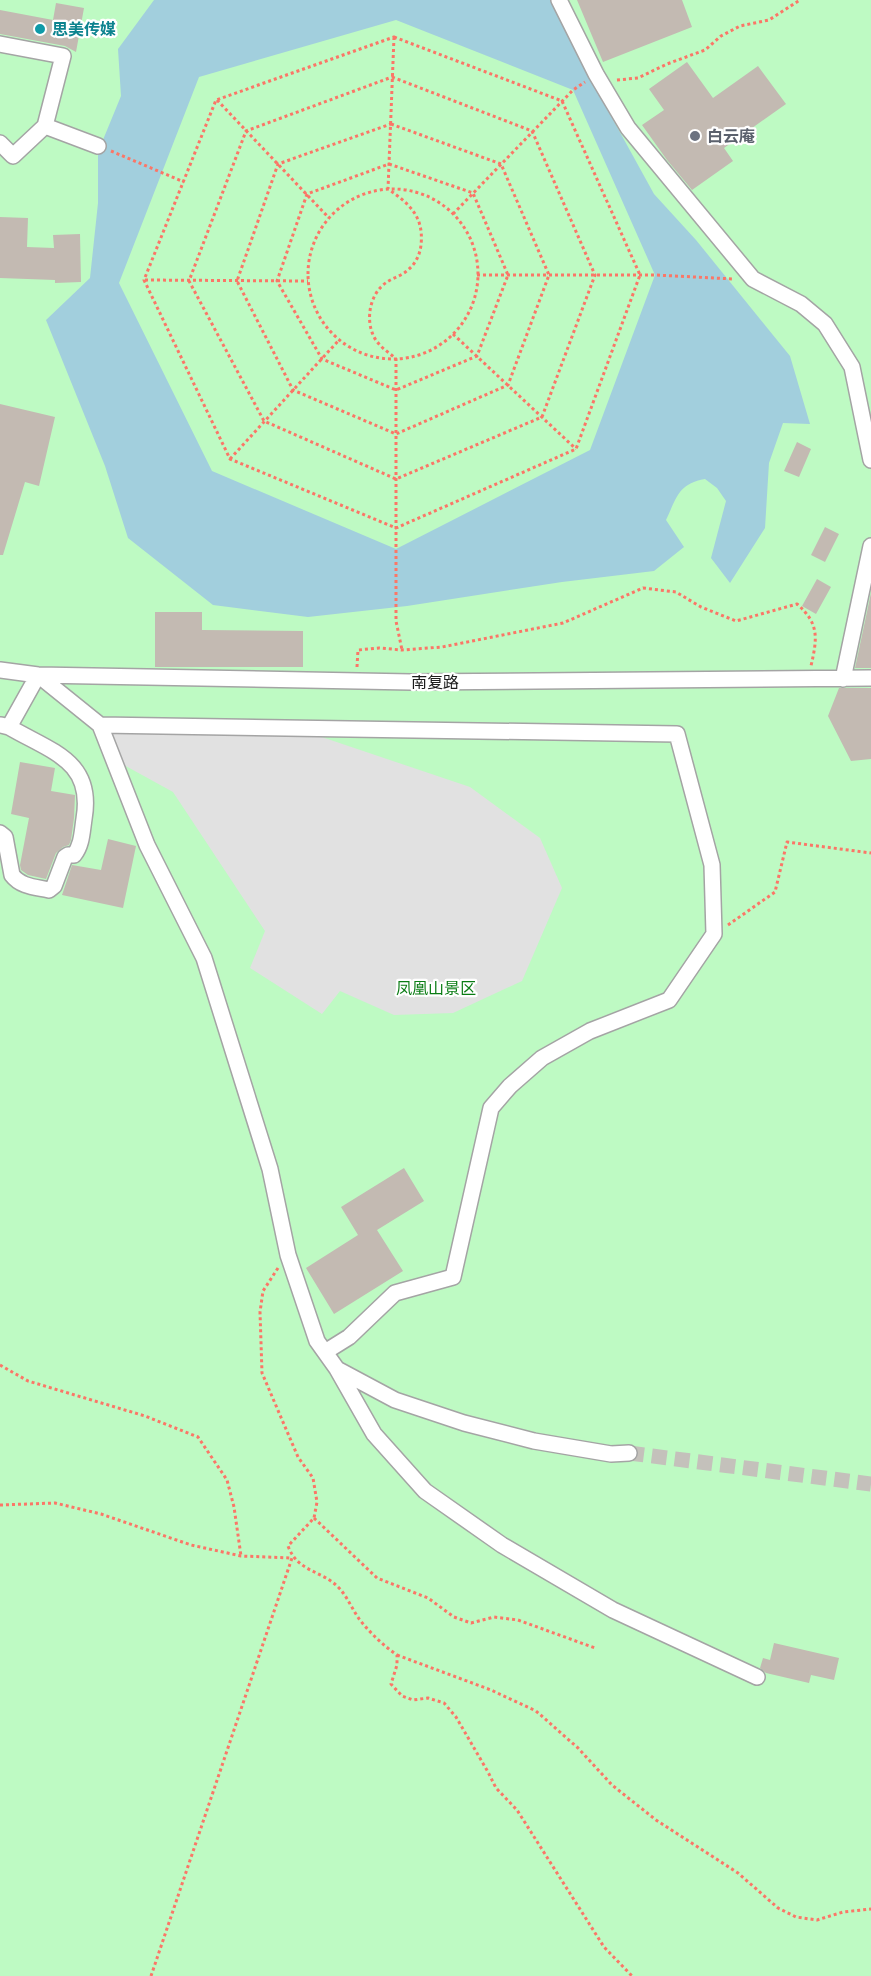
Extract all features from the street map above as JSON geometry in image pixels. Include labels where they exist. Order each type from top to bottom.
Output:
[{"type":"street","points":[[560,0],[596,74],[628,128],[753,279],[801,304],[825,324],[852,367],[871,460]]},
{"type":"street","points":[[0,44],[63,56],[45,126],[13,156],[0,143]]},
{"type":"street","points":[[45,126],[98,146]]},
{"type":"street","points":[[843,679],[871,546]]},
{"type":"street","name":"南复路","points":[[0,670],[38,675],[357,681],[871,678]]},
{"type":"street","points":[[0,833],[5,837],[12,875],[16,880],[23,885],[49,890],[54,886],[65,857],[74,855],[79,848],[87,802],[85,787],[78,772],[66,760],[5,726],[38,675],[100,725],[147,845],[204,958],[270,1169],[288,1255],[317,1341],[337,1369],[374,1434],[425,1491],[502,1545],[613,1610],[757,1677]]},
{"type":"street","points":[[100,725],[677,734],[712,865],[714,934],[669,1000],[590,1031],[542,1058],[510,1086],[491,1108],[453,1278],[395,1293],[349,1336],[325,1352]]},
{"type":"street","points":[[337,1369],[395,1400],[464,1423],[534,1441],[611,1454],[629,1453]]},
{"type":"path","points":[[596,74],[611,81],[638,78],[667,64],[705,51],[721,36],[740,26],[769,20],[800,0]]},
{"type":"path","points":[[388,189],[394,37]]},
{"type":"path","points":[[394,37],[562,101],[640,275],[576,448],[396,528],[230,459],[144,280],[216,100],[394,37]]},
{"type":"path","points":[[392,77],[532,131],[595,275],[542,417],[396,479],[264,421],[189,280],[246,131],[392,77]]},
{"type":"path","points":[[453,214],[573,90]]},
{"type":"path","points":[[216,100],[330,218]]},
{"type":"path","points":[[391,124],[501,164],[549,275],[508,385],[396,434],[293,390],[237,281],[278,164],[391,124]]},
{"type":"path","points":[[98,146],[182,181]]},
{"type":"path","points":[[389,164],[473,193],[508,275],[477,356],[396,390],[322,359],[277,281],[307,194],[389,164]]},
{"type":"path","points":[[388,189],[411,208],[421,227],[422,238],[420,251],[410,269],[380,287],[370,305],[371,331],[378,343],[396,359],[396,621],[402,650]]},
{"type":"path","points":[[388,189],[406,190],[439,203],[453,214],[470,238],[475,254],[477,275],[472,304],[464,321],[453,334],[439,346],[410,358],[377,358],[361,354],[339,340],[325,326],[316,312],[311,297],[308,281],[309,260],[315,240],[330,218],[345,204],[363,195],[388,189]]},
{"type":"path","points":[[477,275],[640,275],[753,279]]},
{"type":"path","points":[[144,280],[308,281]]},
{"type":"path","points":[[453,334],[576,448]]},
{"type":"path","points":[[230,459],[339,340]]},
{"type":"path","points":[[357,681],[358,650],[442,647],[563,623],[643,588],[676,592],[701,607],[736,621],[797,604],[810,615],[817,639],[809,679]]},
{"type":"path","points":[[714,934],[775,892],[787,842],[871,853]]},
{"type":"path","points":[[288,1255],[263,1291],[260,1312],[262,1373],[298,1457],[313,1478],[317,1502],[314,1518],[288,1546],[292,1558],[305,1569],[324,1577],[340,1589],[360,1620],[379,1641],[397,1655],[491,1689],[536,1711],[578,1748],[612,1785],[656,1820],[738,1873],[778,1908],[796,1917],[817,1920],[843,1912],[871,1909]]},
{"type":"path","points":[[0,1365],[28,1381],[146,1416],[198,1437],[228,1480],[242,1556]]},
{"type":"path","points":[[0,1505],[55,1503],[101,1514],[190,1545],[242,1556],[292,1558]]},
{"type":"path","points":[[314,1518],[377,1578],[428,1598],[454,1617],[471,1623],[494,1617],[518,1620],[595,1648]]},
{"type":"path","points":[[151,1976],[292,1558]]},
{"type":"path","points":[[397,1655],[397,1665],[391,1684],[402,1696],[413,1700],[428,1698],[444,1703],[456,1717],[496,1788],[517,1810],[604,1947],[632,1976]]},
{"type":"green space","name":"凤凰山景区","points":[[0,0],[871,0],[871,1976],[0,1976]]},
{"type":"shaded area","points":[[100,725],[295,728],[470,787],[540,838],[562,888],[522,981],[453,1013],[394,1015],[340,991],[322,1014],[250,968],[265,931],[173,792],[113,759]]},
{"type":"water","points":[[154,0],[552,0],[579,58],[654,194],[696,240],[790,356],[810,424],[783,423],[769,463],[765,528],[730,583],[711,558],[726,501],[717,488],[705,479],[689,484],[676,498],[666,520],[684,547],[654,571],[562,582],[407,606],[308,617],[213,605],[128,538],[105,466],[46,320],[90,278],[98,203],[98,152],[121,96],[118,49]],"holes":[[[396,20],[573,90],[655,275],[590,450],[396,549],[212,471],[119,283],[199,77]]]},
{"type":"building","points":[[577,0],[682,0],[692,27],[603,62]]},
{"type":"building","name":"思美传媒","points":[[56,3],[84,8],[76,52],[65,46],[0,34],[0,10],[53,20]]},
{"type":"building","name":"白云庵","points":[[687,62],[713,98],[758,66],[786,104],[724,148],[733,161],[692,190],[642,125],[664,110],[649,89]]},
{"type":"building","points":[[0,217],[28,218],[27,247],[54,248],[53,235],[80,234],[81,282],[55,283],[55,280],[0,278]]},
{"type":"building","points":[[0,404],[55,417],[39,486],[25,482],[3,555],[0,555]]},
{"type":"building","points":[[797,442],[811,449],[799,477],[784,471]]},
{"type":"building","points":[[825,527],[839,534],[825,562],[811,555]]},
{"type":"building","points":[[817,579],[831,587],[816,614],[802,606]]},
{"type":"building","points":[[871,593],[871,668],[855,668]]},
{"type":"building","points":[[155,612],[202,612],[202,630],[303,631],[303,667],[155,667]]},
{"type":"building","points":[[839,688],[871,688],[871,759],[851,761],[828,716]]},
{"type":"building","points":[[20,762],[55,768],[51,791],[75,795],[71,840],[69,845],[56,853],[46,879],[28,875],[21,870],[29,818],[11,814]]},
{"type":"building","points":[[108,839],[136,846],[123,908],[62,895],[72,865],[101,870]]},
{"type":"building","points":[[404,1168],[424,1201],[377,1230],[403,1271],[334,1314],[306,1268],[358,1235],[341,1207]]},
{"type":"building","points":[[774,1643],[839,1658],[834,1680],[811,1675],[809,1683],[766,1673],[760,1668],[763,1658],[770,1660]]},
{"type":"tunnel","points":[[629,1453],[871,1484]]},
{"type":"place","name":"思美传媒","points":[[40,29]]},
{"type":"place","name":"白云庵","points":[[695,136]]}]
